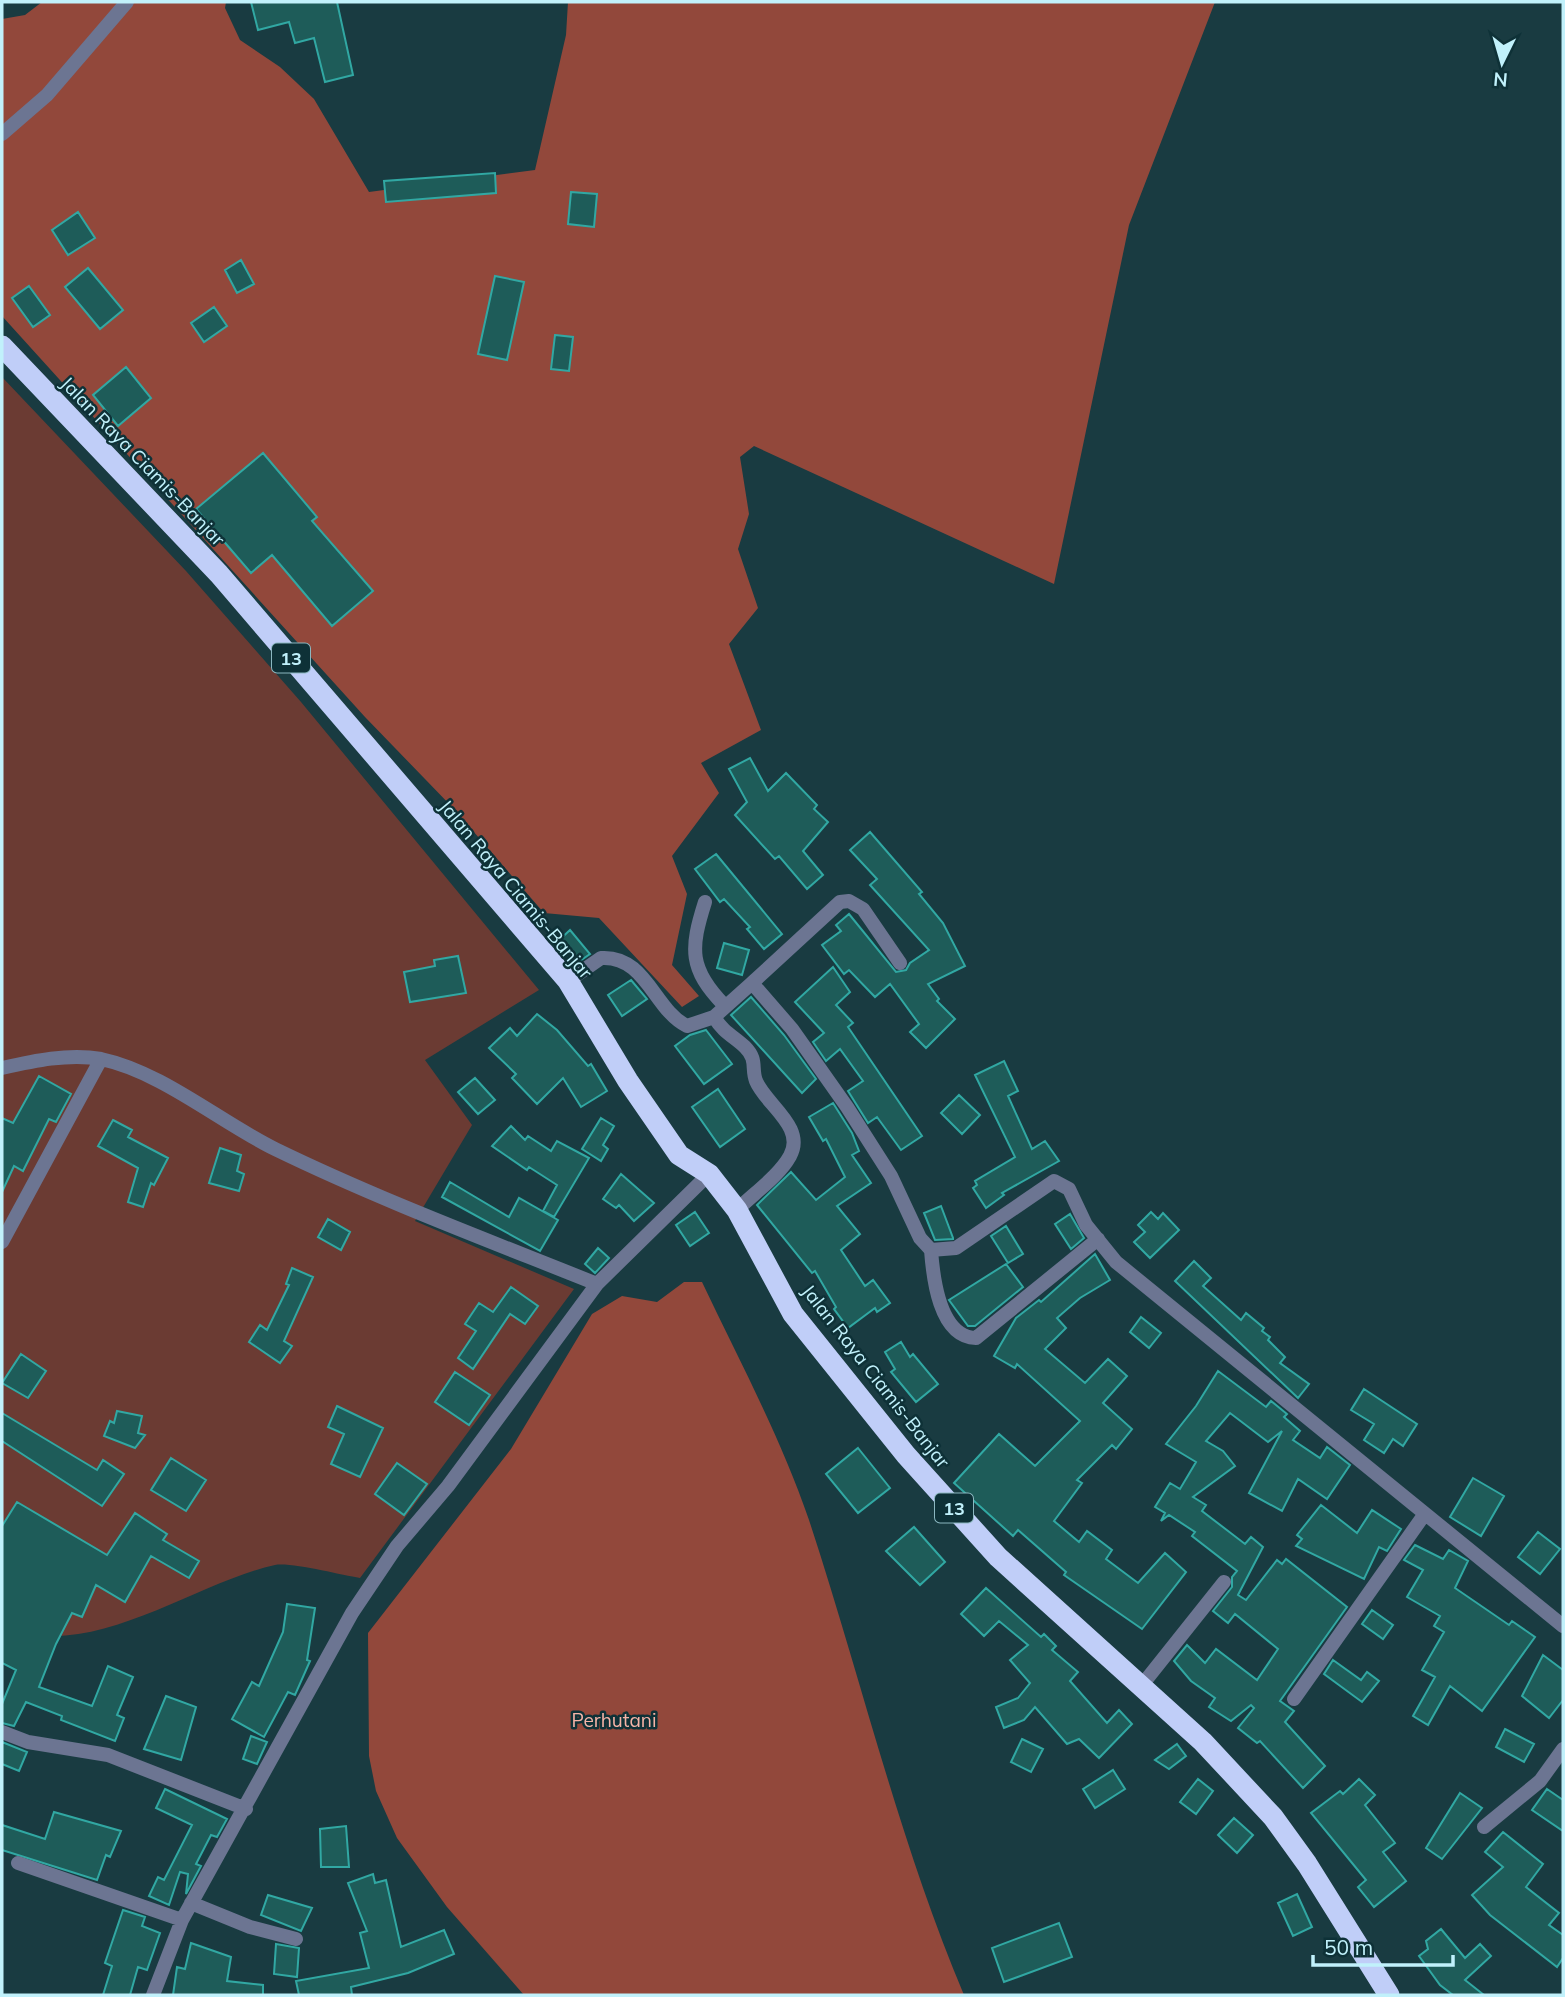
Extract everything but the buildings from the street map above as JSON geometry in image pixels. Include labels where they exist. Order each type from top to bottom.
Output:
[{"type":"highway","name":"Jalan Raya Ciamis-Banjar","points":[[2,346],[219,574],[568,981],[628,1081],[679,1156],[709,1174],[737,1210],[793,1314],[906,1455],[998,1557],[1142,1685],[1221,1760],[1273,1817],[1307,1864],[1390,1995]]},
{"type":"street","points":[[2,134],[47,94],[127,2]]},
{"type":"street","points":[[568,981],[601,958],[614,959],[646,979],[682,1024],[702,1023],[714,1017],[840,902],[849,901],[863,909],[900,963]]},
{"type":"street","points":[[705,902],[695,934],[694,957],[701,978],[724,1006]]},
{"type":"street","points":[[752,983],[792,1030],[847,1107],[891,1176],[920,1238],[931,1250],[936,1294],[950,1322],[961,1334],[976,1338],[1098,1239]]},
{"type":"street","points":[[714,1017],[723,1032],[745,1047],[753,1059],[757,1084],[791,1129],[793,1141],[789,1157],[737,1210]]},
{"type":"street","points":[[2,1068],[40,1059],[101,1059],[149,1078],[274,1148],[406,1206],[597,1284]]},
{"type":"street","points":[[2,1242],[101,1059]]},
{"type":"street","points":[[153,1995],[191,1903],[246,1809],[352,1614],[374,1580],[597,1284],[709,1174]]},
{"type":"street","points":[[931,1250],[956,1248],[1054,1181],[1069,1189],[1086,1225],[1115,1262],[1424,1516],[1563,1626]]},
{"type":"street","points":[[1294,1699],[1424,1516]]},
{"type":"street","points":[[1142,1685],[1224,1582]]},
{"type":"street","points":[[2,1732],[28,1742],[108,1755],[246,1809]]},
{"type":"street","points":[[1484,1827],[1540,1781],[1563,1749]]},
{"type":"street","points":[[18,1863],[182,1920]]},
{"type":"street","points":[[191,1903],[250,1927],[296,1939]]},
{"type":"shaded area","points":[[2,377],[186,571],[301,702],[539,990],[425,1060],[472,1125],[415,1221],[574,1289],[360,1578],[304,1567],[275,1565],[243,1574],[104,1629],[69,1635],[34,1635],[2,1625]]},
{"type":"green space","points":[[42,2],[226,2],[225,8],[240,40],[280,67],[314,99],[369,192],[535,170],[566,35],[568,2],[1215,2],[1129,225],[1054,584],[754,446],[740,457],[749,514],[738,549],[758,608],[729,644],[761,730],[701,763],[719,793],[672,856],[687,894],[672,965],[699,996],[682,1007],[599,918],[544,913],[454,809],[365,717],[2,316],[2,19],[25,15]]},
{"type":"green space","name":"Perhutani","points":[[684,1282],[702,1282],[798,1489],[900,1819],[964,1995],[524,1995],[447,1907],[397,1838],[376,1791],[369,1756],[368,1633],[511,1449],[592,1314],[622,1296],[657,1302]]}]
